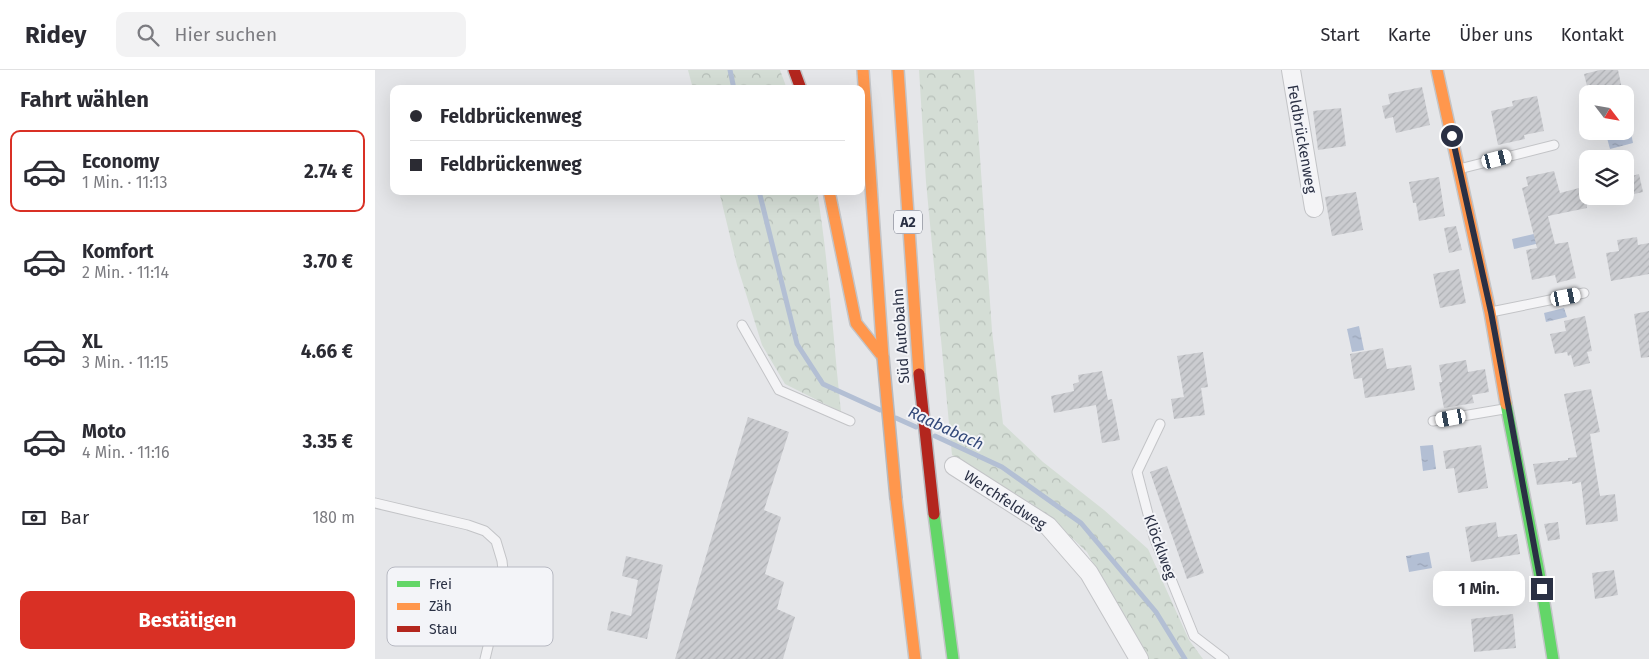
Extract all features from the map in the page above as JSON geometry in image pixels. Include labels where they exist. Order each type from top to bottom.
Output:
[{"type":"main road","points":[[794,70],[800,85]]},
{"type":"main road","name":"Süd Autobahn","points":[[863,70],[864,85]]},
{"type":"main road","name":"Süd Autobahn","points":[[898,70],[919,374],[934,514],[953,659]]},
{"type":"main road","points":[[1437,70],[1491,312],[1507,409],[1539,572],[1553,659]]},
{"type":"main road","name":"Süd Autobahn","points":[[865,99],[883,357],[896,499],[915,659]]},
{"type":"main road","points":[[830,195],[856,323],[883,357]]},
{"type":"street","name":"Feldbrückenweg","points":[[1291,70],[1314,208]]},
{"type":"street","name":"Werchfeldweg","points":[[953,466],[1048,526],[1089,573],[1139,659]]},
{"type":"lane","points":[[1459,169],[1554,145]]},
{"type":"lane","points":[[1491,312],[1585,293]]},
{"type":"lane","points":[[742,325],[779,390],[850,421]]},
{"type":"lane","points":[[1433,421],[1507,409]]},
{"type":"lane","name":"Klöcklweg","points":[[1160,424],[1137,472],[1154,537],[1194,636],[1224,659]]},
{"type":"lane","points":[[375,503],[485,531],[496,541],[503,567]]},
{"type":"lane","points":[[485,659],[488,646]]},
{"type":"green space","points":[[688,70],[780,70],[786,85],[692,85]]},
{"type":"green space","points":[[919,70],[974,70],[992,331],[1003,424],[1043,462],[1104,510],[1148,549],[1189,640],[1203,659],[1144,659],[1087,552],[1032,504],[952,455],[926,182]]},
{"type":"green space","points":[[720,195],[818,195],[828,273],[841,412],[785,384],[762,345],[737,265]]},
{"type":"water","points":[[1608,140],[1632,140],[1633,143],[1610,149]]},
{"type":"water","points":[[1538,233],[1540,243],[1514,249],[1512,239]]},
{"type":"water","points":[[1564,308],[1567,317],[1546,322],[1544,313]]},
{"type":"water","points":[[1359,326],[1364,350],[1352,352],[1347,329]]},
{"type":"water","points":[[1433,445],[1436,469],[1423,471],[1420,446]]},
{"type":"water","points":[[1429,552],[1432,568],[1409,572],[1406,556]]},
{"type":"building","points":[[1600,70],[1618,70],[1621,85],[1587,85],[1584,74]]},
{"type":"building","points":[[1422,87],[1430,125],[1396,133],[1393,117],[1385,119],[1382,106],[1390,104],[1388,94]]},
{"type":"building","points":[[1537,96],[1544,131],[1524,135],[1525,139],[1498,145],[1491,111],[1513,106],[1512,101]]},
{"type":"building","points":[[1341,108],[1346,146],[1318,150],[1313,111]]},
{"type":"building","points":[[1554,171],[1560,193],[1579,188],[1579,205],[1587,205],[1587,208],[1548,216],[1555,244],[1568,242],[1576,278],[1557,283],[1555,275],[1532,280],[1526,250],[1537,248],[1522,188],[1528,186],[1526,177]]},
{"type":"building","points":[[1639,174],[1643,192],[1634,194],[1634,175]]},
{"type":"building","points":[[1439,177],[1445,216],[1419,221],[1416,203],[1413,203],[1409,182]]},
{"type":"building","points":[[1356,192],[1363,230],[1332,236],[1325,197]]},
{"type":"building","points":[[1456,226],[1462,250],[1449,253],[1444,228]]},
{"type":"building","points":[[1637,237],[1638,245],[1649,243],[1649,274],[1611,281],[1606,253],[1619,251],[1617,240]]},
{"type":"building","points":[[1459,269],[1466,303],[1440,308],[1433,274]]},
{"type":"building","points":[[1649,311],[1649,357],[1641,358],[1634,314]]},
{"type":"building","points":[[1585,316],[1592,351],[1587,352],[1590,363],[1574,367],[1571,355],[1568,356],[1567,352],[1555,354],[1550,334],[1566,331],[1564,321]]},
{"type":"building","points":[[1383,348],[1387,369],[1411,365],[1415,390],[1365,398],[1362,378],[1354,379],[1350,354]]},
{"type":"building","points":[[1203,352],[1208,387],[1201,388],[1205,415],[1174,419],[1171,399],[1184,397],[1177,356]]},
{"type":"building","points":[[1466,360],[1468,372],[1485,369],[1489,392],[1472,395],[1474,403],[1444,408],[1439,382],[1442,382],[1439,365]]},
{"type":"building","points":[[1102,371],[1108,400],[1112,399],[1120,440],[1102,443],[1096,405],[1054,413],[1051,396],[1074,391],[1073,384],[1079,382],[1078,375]]},
{"type":"building","points":[[1591,389],[1600,432],[1590,434],[1600,496],[1615,494],[1618,521],[1586,525],[1581,482],[1572,484],[1572,481],[1537,485],[1533,464],[1568,460],[1568,458],[1577,457],[1564,394]]},
{"type":"building","points":[[748,417],[789,432],[764,510],[781,517],[765,574],[784,582],[777,609],[795,617],[783,659],[675,659]]},
{"type":"building","points":[[1481,445],[1488,488],[1458,493],[1454,468],[1446,469],[1443,451]]},
{"type":"building","points":[[1167,466],[1204,573],[1187,579],[1150,472]]},
{"type":"building","points":[[1496,522],[1498,537],[1517,534],[1520,554],[1471,562],[1465,527]]},
{"type":"building","points":[[1558,522],[1560,539],[1548,541],[1544,524]]},
{"type":"building","points":[[626,556],[663,565],[647,639],[607,630],[611,611],[631,616],[638,580],[622,576]]},
{"type":"building","points":[[1614,570],[1618,595],[1595,599],[1592,573]]},
{"type":"building","points":[[1513,614],[1516,648],[1474,652],[1471,619]]},
{"type":"waterway","name":"Raababach","points":[[730,70],[733,85]]},
{"type":"waterway","name":"Raababach","points":[[760,195],[797,344],[823,384],[880,410]]},
{"type":"waterway","name":"Raababach","points":[[896,418],[916,427]]},
{"type":"waterway","name":"Raababach","points":[[935,436],[1002,467],[1081,523],[1156,612],[1185,659]]},
{"type":"traffic: fast","points":[[1506,404],[1539,572],[1553,659]]},
{"type":"traffic: fast","points":[[934,514],[953,659]]},
{"type":"traffic: slow","points":[[863,70],[864,85]]},
{"type":"traffic: slow","points":[[898,70],[919,374]]},
{"type":"traffic: slow","points":[[1437,70],[1490,312],[1506,404]]},
{"type":"traffic: slow","points":[[865,99],[883,357]]},
{"type":"traffic: slow","points":[[830,195],[856,323],[883,357]]},
{"type":"traffic: slow","points":[[883,357],[896,499]]},
{"type":"traffic: slow","points":[[896,499],[915,659]]},
{"type":"traffic: jam","points":[[794,70],[800,85]]},
{"type":"traffic: jam","points":[[919,374],[934,514]]},
{"type":"route","points":[[1452,136],[1491,312],[1507,409],[1542,589]]}]
